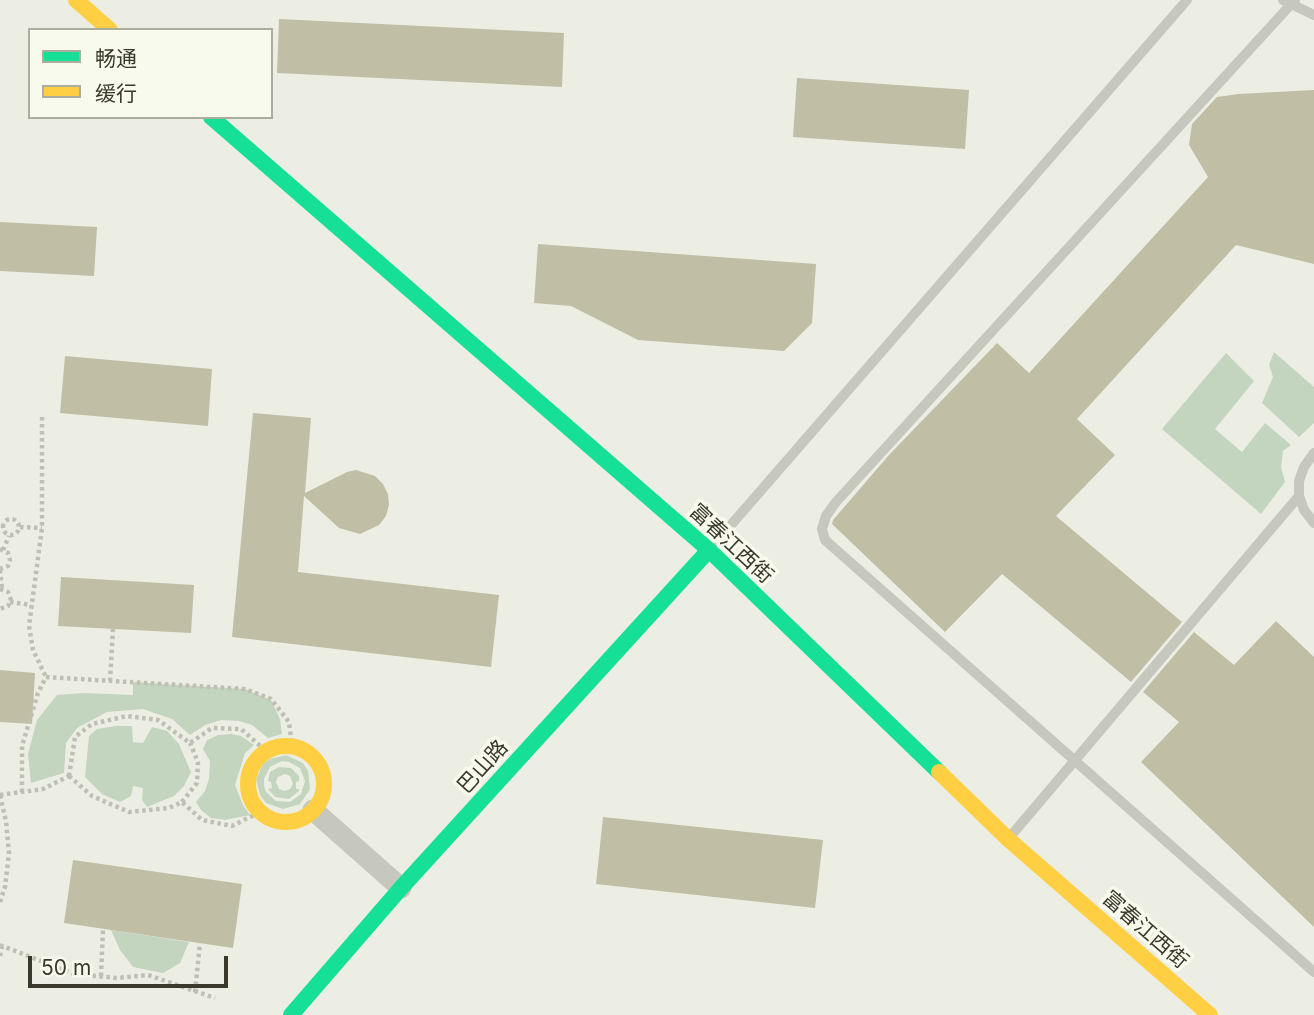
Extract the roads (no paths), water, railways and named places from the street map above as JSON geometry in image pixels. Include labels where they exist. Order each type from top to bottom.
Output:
[{"type":"street","points":[[76,0],[108,28]]},
{"type":"street","name":"富春江西街","points":[[213,119],[709,550],[1007,839],[1210,1015]]},
{"type":"street","name":"巴山路","points":[[291,1015],[401,888],[709,550]]},
{"type":"street","points":[[279,746],[292,746],[313,757],[324,777],[320,801],[313,810],[303,818],[290,822],[278,821],[260,812],[249,796],[248,783],[256,759],[279,746]]},
{"type":"street","points":[[313,810],[401,888]]},
{"type":"lane","points":[[709,550],[1187,0]]},
{"type":"lane","points":[[1314,15],[1289,2],[836,502],[826,516],[822,529],[825,540],[1314,972]]},
{"type":"lane","points":[[1314,453],[1304,467],[1299,481],[1299,496],[1304,510],[1314,523]]},
{"type":"lane","points":[[1007,839],[1299,496]]}]
